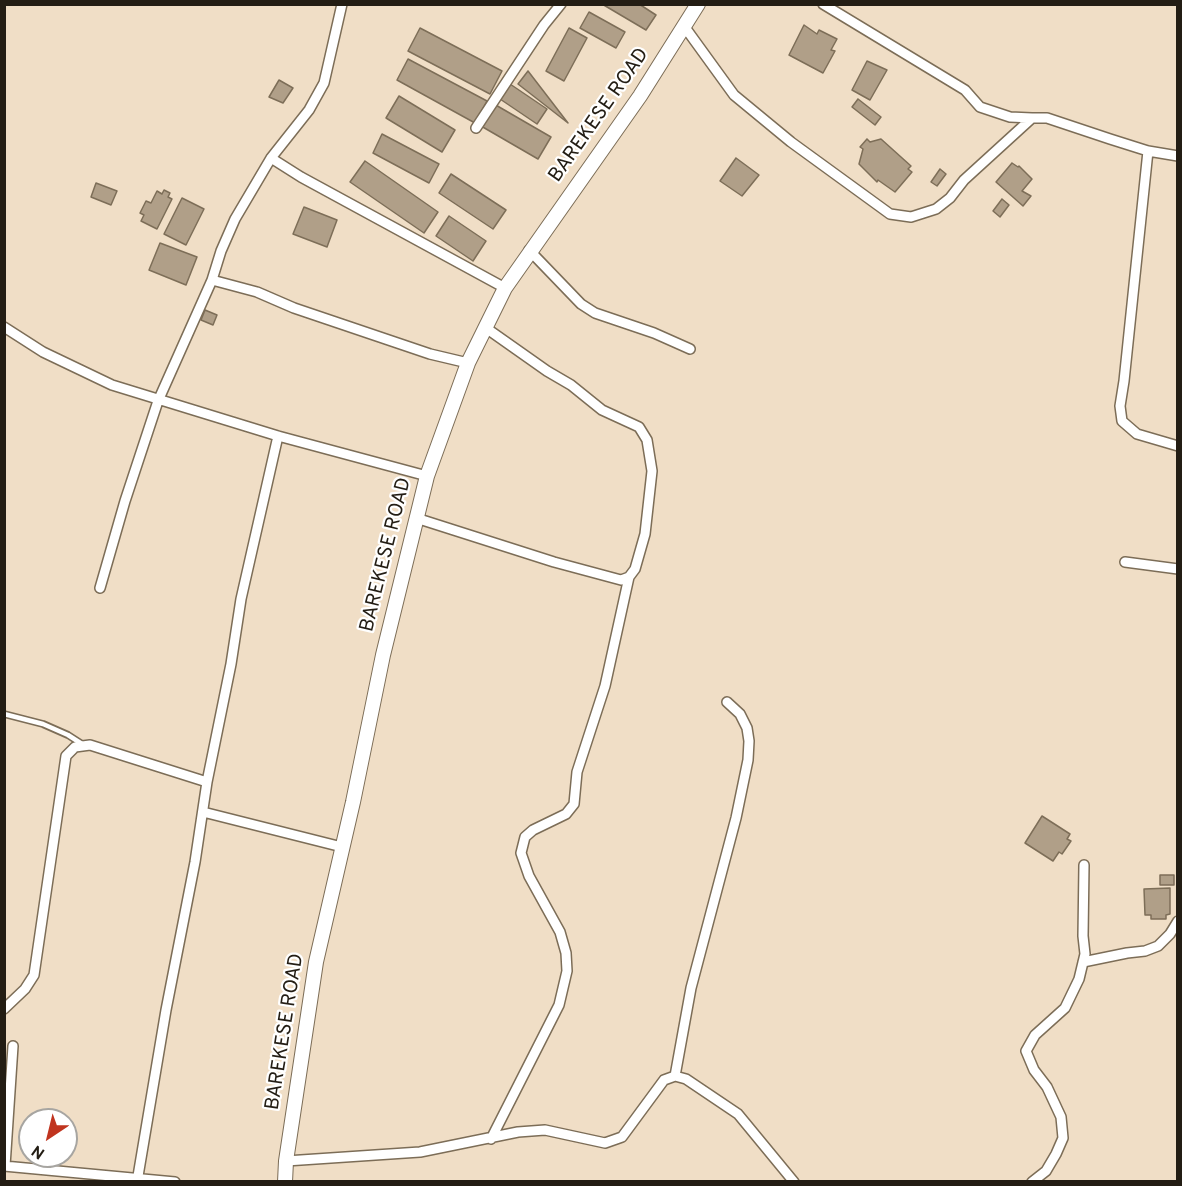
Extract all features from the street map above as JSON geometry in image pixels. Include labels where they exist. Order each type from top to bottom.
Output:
[{"type":"main road","name":"BAREKESE ROAD","points":[[285,1182],[286,1161],[316,962],[383,655],[426,476],[468,363],[504,288],[640,96],[694,6]]},
{"type":"street","points":[[100,588],[125,501],[158,401],[212,280],[220,251],[235,219],[271,158],[309,110],[324,83],[342,4]]},
{"type":"street","points":[[476,128],[544,25],[561,4]]},
{"type":"street","points":[[823,4],[965,90],[980,107],[1010,117],[1047,118],[1148,151],[1178,156]]},
{"type":"street","points":[[684,26],[734,95],[791,142],[890,214],[911,217],[936,208],[950,198],[964,180],[1032,118]]},
{"type":"street","points":[[1148,151],[1124,381],[1119,406],[1122,421],[1137,434],[1178,446]]},
{"type":"street","points":[[271,158],[301,177],[504,288]]},
{"type":"street","points":[[529,250],[581,304],[595,313],[654,333],[690,349]]},
{"type":"street","points":[[212,280],[256,292],[294,308],[430,354],[468,363]]},
{"type":"street","points":[[4,327],[43,352],[112,385],[278,436],[426,476]]},
{"type":"street","points":[[486,328],[571,385],[602,410],[639,427],[647,440],[652,471],[645,534],[635,568],[629,577],[606,686],[577,772],[574,804],[566,814],[533,830],[525,837],[521,852],[528,876],[560,932],[566,953],[567,971],[559,1005],[491,1139]]},
{"type":"street","points":[[138,1179],[166,1010],[195,862],[207,782],[250,552],[278,436]]},
{"type":"street","points":[[416,519],[554,562],[621,580],[629,577]]},
{"type":"street","points":[[1125,562],[1178,569]]},
{"type":"street","points":[[675,1076],[691,988],[736,818],[748,760],[747,728],[740,714],[727,702]]},
{"type":"street","points":[[4,1009],[25,989],[34,975],[66,756],[75,747],[82,744],[90,745],[207,782]]},
{"type":"street","points":[[203,812],[342,847]]},
{"type":"street","points":[[1032,1182],[1046,1171],[1063,1138],[1061,1117],[1047,1087],[1034,1070],[1026,1051],[1035,1035],[1065,1008],[1079,979],[1085,954],[1084,865]]},
{"type":"street","points":[[1083,962],[1145,951],[1158,946],[1170,934],[1178,921]]},
{"type":"street","points":[[13,1046],[5,1166],[76,1177],[175,1182]]},
{"type":"street","points":[[286,1161],[420,1152],[518,1132],[545,1130],[605,1143],[622,1137],[664,1080],[675,1076],[687,1079],[738,1114],[794,1182]]},
{"type":"lane","points":[[4,714],[43,724],[82,744]]},
{"type":"building","points":[[602,4],[639,4],[656,15],[646,30]]},
{"type":"building","points":[[589,12],[625,32],[616,48],[580,28]]},
{"type":"building","points":[[804,25],[817,34],[819,30],[837,39],[831,50],[835,51],[823,73],[789,55]]},
{"type":"building","points":[[420,28],[502,71],[490,94],[408,51]]},
{"type":"building","points":[[569,28],[587,38],[564,81],[546,71]]},
{"type":"building","points":[[408,59],[487,101],[475,123],[397,80]]},
{"type":"building","points":[[867,61],[887,70],[870,100],[852,90]]},
{"type":"building","points":[[528,71],[568,123],[518,84]]},
{"type":"building","points":[[279,80],[293,88],[283,103],[269,97]]},
{"type":"building","points":[[510,84],[547,109],[537,124],[500,99]]},
{"type":"building","points":[[399,96],[455,130],[442,152],[386,118]]},
{"type":"building","points":[[858,99],[881,117],[875,125],[852,107]]},
{"type":"building","points":[[494,104],[551,137],[538,159],[481,126]]},
{"type":"building","points":[[382,134],[439,164],[429,183],[373,153]]},
{"type":"building","points":[[867,139],[870,142],[881,139],[911,166],[908,169],[912,172],[895,192],[878,180],[877,182],[859,164],[863,149],[860,147]]},
{"type":"building","points":[[736,158],[759,175],[742,196],[720,181]]},
{"type":"building","points":[[365,161],[438,212],[424,233],[350,182]]},
{"type":"building","points":[[1012,163],[1019,166],[1032,179],[1022,191],[1031,196],[1023,206],[996,182]]},
{"type":"building","points":[[940,169],[946,174],[937,186],[931,182]]},
{"type":"building","points":[[451,174],[506,210],[493,229],[439,193]]},
{"type":"building","points":[[96,183],[117,191],[111,205],[91,197]]},
{"type":"building","points":[[164,190],[170,193],[168,197],[172,199],[157,229],[141,221],[144,215],[140,213],[146,201],[151,203],[157,191],[162,194]]},
{"type":"building","points":[[182,198],[204,209],[186,245],[164,234]]},
{"type":"building","points":[[1002,199],[1009,205],[1000,217],[993,211]]},
{"type":"building","points":[[304,207],[337,220],[327,247],[293,234]]},
{"type":"building","points":[[449,216],[486,241],[473,261],[436,236]]},
{"type":"building","points":[[160,243],[197,257],[186,285],[149,270]]},
{"type":"building","points":[[205,310],[217,315],[213,325],[201,320]]},
{"type":"building","points":[[1042,816],[1070,834],[1067,839],[1071,841],[1062,854],[1059,852],[1053,861],[1025,843]]},
{"type":"building","points":[[1160,875],[1174,875],[1174,885],[1160,885]]},
{"type":"building","points":[[1170,888],[1170,914],[1166,915],[1166,919],[1151,919],[1151,915],[1145,915],[1144,889]]}]
